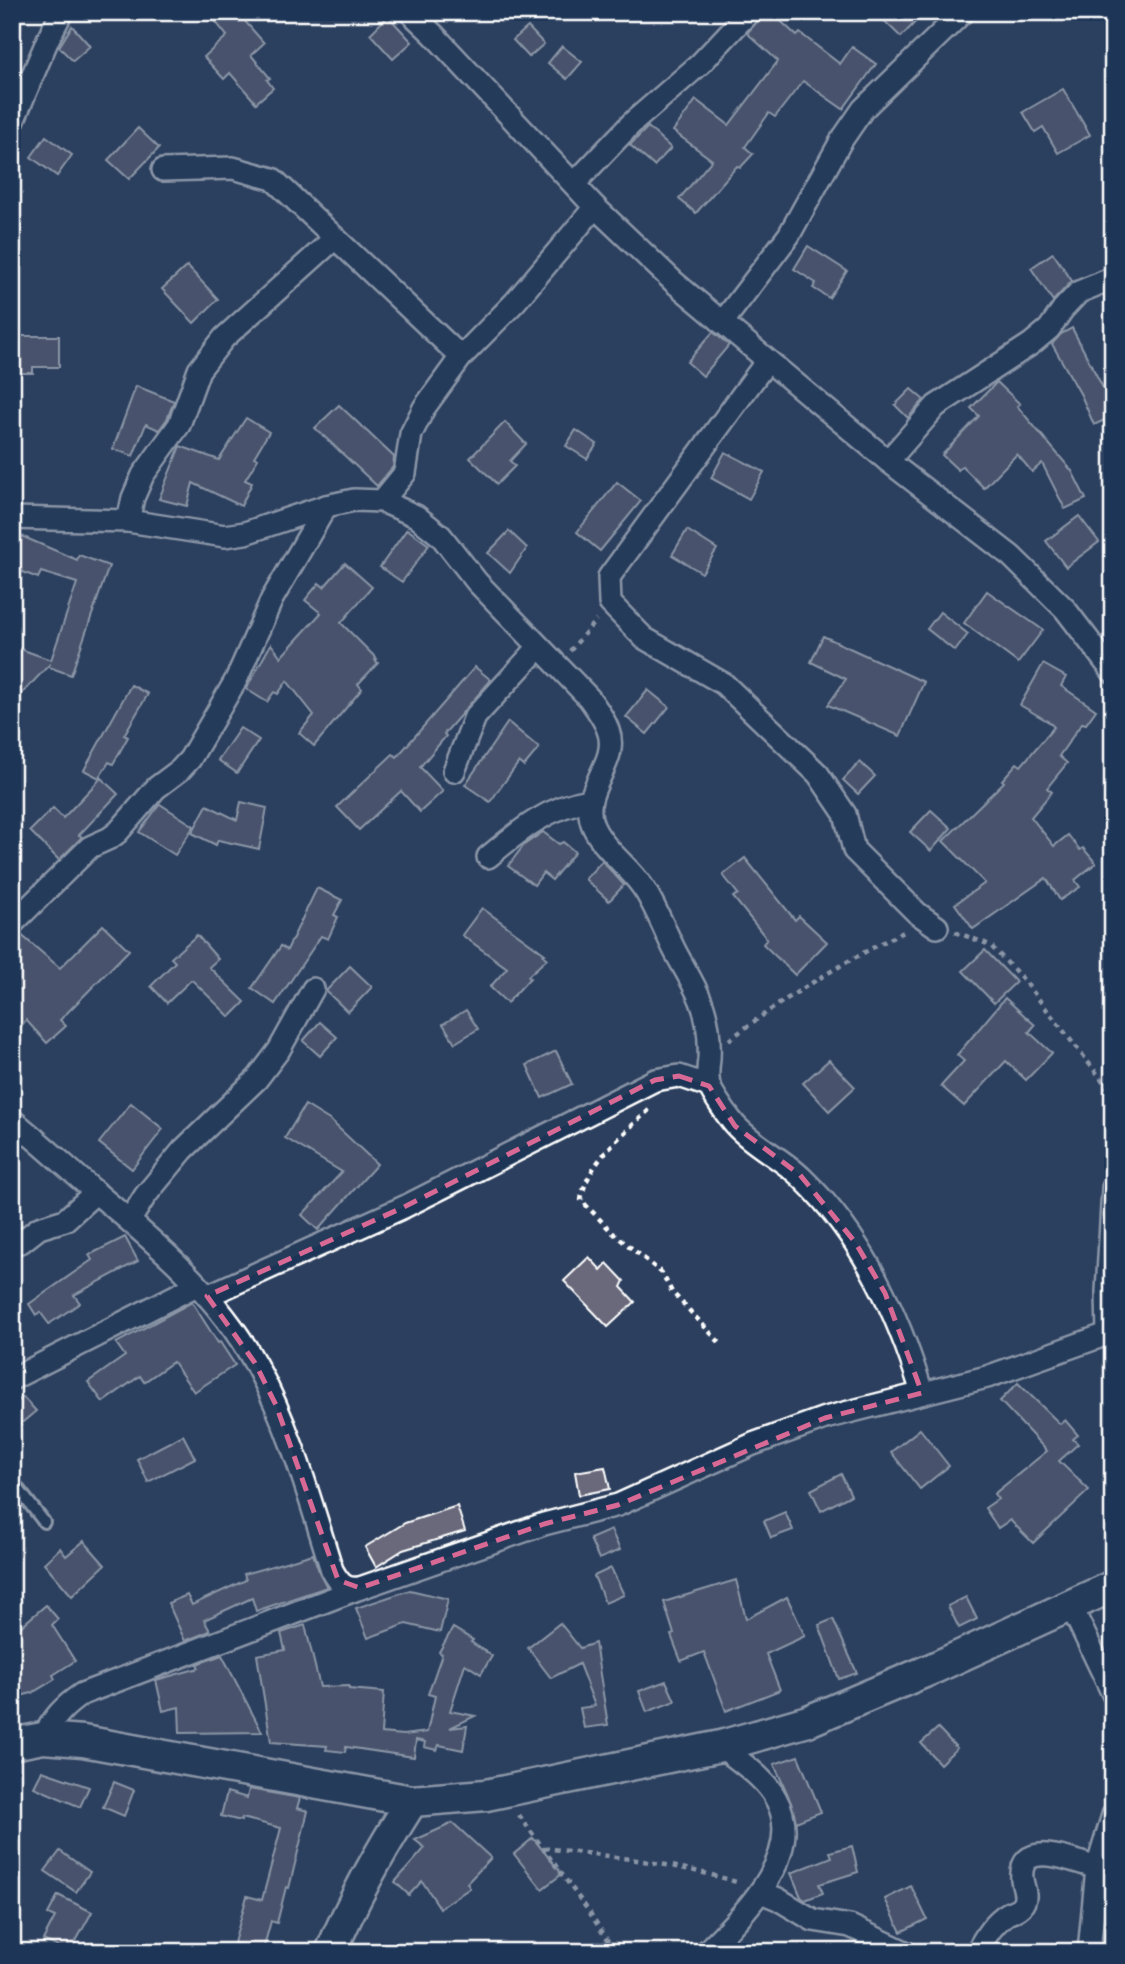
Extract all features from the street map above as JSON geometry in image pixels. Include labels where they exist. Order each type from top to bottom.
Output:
[{"type":"street","points":[[12,124],[62,12]]},
{"type":"street","points":[[410,12],[595,207],[674,282],[888,460],[1011,556],[1065,608],[1113,671]]},
{"type":"street","points":[[574,184],[632,123],[700,64],[749,12]]},
{"type":"street","points":[[722,323],[789,235],[841,141],[863,109],[963,12]]},
{"type":"street","points":[[163,170],[233,168],[273,178],[461,357]]},
{"type":"street","points":[[382,501],[405,473],[411,434],[424,408],[461,357],[515,302],[595,207]]},
{"type":"street","points":[[128,521],[133,498],[144,475],[178,425],[199,370],[224,338],[335,238]]},
{"type":"street","points":[[888,460],[936,407],[1031,344],[1049,329],[1079,292],[1113,278]]},
{"type":"street","points":[[767,361],[609,577],[610,603],[644,638],[724,684],[818,774],[845,814],[854,850],[917,914],[937,927]]},
{"type":"street","points":[[12,518],[128,521],[225,536],[246,533],[326,506],[354,500],[382,501],[416,516],[441,536],[477,582],[589,698],[609,731],[607,759],[590,800],[589,811],[593,827],[647,893],[702,1003],[709,1055],[709,1086],[735,1126],[800,1175],[828,1204],[855,1242],[885,1293],[909,1348],[922,1393]]},
{"type":"street","points":[[12,924],[90,847],[118,832],[156,788],[190,759],[236,680],[272,599],[326,506]]},
{"type":"street","points":[[454,771],[475,718],[540,647]]},
{"type":"street","points":[[488,857],[524,827],[547,814],[566,804],[590,800]]},
{"type":"street","points":[[130,1220],[145,1196],[183,1150],[257,1079],[279,1050],[313,989]]},
{"type":"street","points":[[12,1379],[202,1291],[404,1207],[655,1080],[680,1076],[709,1086]]},
{"type":"street","points":[[12,1120],[130,1220],[228,1320],[276,1405],[338,1580],[344,1586],[360,1588]]},
{"type":"street","points":[[43,1738],[52,1720],[65,1705],[82,1694],[360,1588],[544,1524],[618,1505],[753,1444],[825,1418],[987,1377],[1110,1333],[1107,1292],[1113,1188]]},
{"type":"street","points":[[21,1242],[39,1228],[65,1220],[96,1192]]},
{"type":"street","points":[[12,1744],[43,1738],[83,1741],[412,1801],[446,1800],[507,1791],[721,1746],[808,1721],[934,1668],[1113,1586]]},
{"type":"street","points":[[1070,1604],[1113,1694]]},
{"type":"street","points":[[706,1952],[761,1892],[779,1856],[783,1835],[782,1814],[776,1798],[764,1783],[721,1746]]},
{"type":"street","points":[[331,1952],[375,1859],[412,1801]]},
{"type":"street","points":[[1089,1952],[1097,1868],[1113,1815]]},
{"type":"street","points":[[977,1952],[996,1923],[1005,1914],[1021,1907],[1025,1899],[1022,1878],[1024,1866],[1033,1856],[1045,1853],[1097,1868]]},
{"type":"street","points":[[761,1892],[813,1920],[850,1926],[905,1952]]},
{"type":"lane","points":[[12,1481],[44,1522]]},
{"type":"path","points":[[558,665],[610,603]]},
{"type":"path","points":[[709,1055],[758,1017],[874,946],[912,928],[937,927],[990,945],[1022,978],[1113,1094]]},
{"type":"path","points":[[652,1107],[611,1144],[583,1185],[581,1200],[613,1233],[662,1273],[672,1292],[721,1345]]},
{"type":"path","points":[[507,1791],[523,1821],[590,1913],[614,1952]]},
{"type":"path","points":[[544,1848],[622,1858],[720,1877],[761,1892]]},
{"type":"highlighted area","points":[[679,1076],[709,1086],[735,1126],[800,1175],[855,1242],[885,1293],[922,1393],[825,1418],[618,1505],[544,1524],[360,1588],[338,1580],[276,1405],[255,1363],[207,1296],[404,1207],[655,1080]]},
{"type":"building","points":[[208,12],[237,12],[264,43],[251,55],[270,78],[267,80],[273,88],[256,103],[230,73],[224,79],[204,57],[227,36]]},
{"type":"building","points":[[762,12],[771,12],[797,36],[800,33],[840,64],[852,47],[876,64],[843,109],[803,81],[775,117],[769,113],[745,147],[753,154],[740,168],[737,166],[696,213],[679,199],[712,160],[673,131],[696,100],[729,125],[778,61],[747,33],[759,20]]},
{"type":"building","points":[[875,12],[925,12],[901,37]]},
{"type":"building","points":[[388,16],[412,42],[393,59],[370,34]]},
{"type":"building","points":[[72,26],[90,46],[73,61],[59,47]]},
{"type":"building","points":[[528,27],[544,44],[529,57],[513,40]]},
{"type":"building","points":[[562,46],[582,62],[567,79],[548,63]]},
{"type":"building","points":[[1063,89],[1090,135],[1058,153],[1043,127],[1035,132],[1023,112]]},
{"type":"building","points":[[648,127],[671,148],[654,166],[630,145]]},
{"type":"building","points":[[138,128],[159,148],[129,179],[108,160]]},
{"type":"building","points":[[46,136],[72,155],[57,176],[31,157]]},
{"type":"building","points":[[808,246],[847,271],[829,298],[813,288],[816,283],[794,269]]},
{"type":"building","points":[[1053,253],[1072,281],[1053,301],[1031,268]]},
{"type":"building","points":[[187,266],[218,299],[194,323],[162,289]]},
{"type":"building","points":[[1072,328],[1113,407],[1113,416],[1094,425],[1081,395],[1052,344],[1061,334]]},
{"type":"building","points":[[713,332],[729,345],[703,376],[687,362]]},
{"type":"building","points":[[12,336],[59,336],[59,367],[33,367],[33,373],[12,373]]},
{"type":"building","points":[[997,382],[1020,404],[1017,406],[1072,471],[1086,499],[1065,509],[1042,463],[1032,472],[1017,454],[984,488],[962,466],[958,470],[942,455],[979,416],[971,408]]},
{"type":"building","points":[[136,386],[174,401],[159,430],[146,424],[133,456],[113,449]]},
{"type":"building","points":[[911,389],[924,400],[908,418],[895,405]]},
{"type":"building","points":[[339,405],[394,457],[393,467],[377,486],[315,428]]},
{"type":"building","points":[[246,418],[269,432],[254,457],[258,459],[245,480],[252,483],[241,506],[193,483],[187,506],[159,499],[180,446],[219,460]]},
{"type":"building","points":[[505,422],[526,444],[510,461],[515,466],[497,484],[470,458]]},
{"type":"building","points":[[576,430],[597,444],[587,459],[566,446]]},
{"type":"building","points":[[725,452],[764,472],[749,499],[711,478]]},
{"type":"building","points":[[617,482],[641,501],[600,551],[577,532]]},
{"type":"building","points":[[1079,516],[1099,542],[1066,567],[1046,541]]},
{"type":"building","points":[[407,529],[429,545],[402,582],[380,567]]},
{"type":"building","points":[[687,530],[717,549],[702,573],[672,555]]},
{"type":"building","points":[[509,531],[527,548],[510,573],[488,553]]},
{"type":"building","points":[[12,532],[77,560],[79,555],[109,566],[71,675],[49,665],[12,704],[12,646],[51,660],[77,583],[41,572],[38,578],[12,568]]},
{"type":"building","points":[[345,563],[372,587],[341,623],[378,663],[358,684],[362,689],[314,746],[299,733],[314,715],[287,681],[278,694],[274,692],[267,702],[246,689],[271,644],[281,657],[321,613],[305,600],[319,583],[324,587]]},
{"type":"building","points":[[987,591],[1043,630],[1018,663],[964,623]]},
{"type":"building","points":[[940,612],[968,634],[955,651],[927,629]]},
{"type":"building","points":[[823,636],[924,682],[900,736],[828,705],[846,679],[811,662]]},
{"type":"building","points":[[1043,664],[1066,677],[1061,686],[1096,710],[1086,724],[1082,723],[1059,756],[1067,763],[1047,788],[1052,792],[1031,817],[1054,846],[1068,835],[1080,850],[1083,848],[1096,863],[1075,880],[1080,887],[1060,900],[1046,878],[973,929],[955,904],[985,883],[943,841],[1004,782],[1002,780],[1017,763],[1021,766],[1054,727],[1020,705]]},
{"type":"building","points":[[475,667],[491,680],[444,734],[446,736],[420,767],[443,791],[420,812],[401,791],[359,830],[337,807],[393,754],[397,757]]},
{"type":"building","points":[[131,685],[148,694],[124,735],[128,737],[113,764],[109,762],[99,778],[84,770]]},
{"type":"building","points":[[648,690],[669,707],[647,734],[626,717]]},
{"type":"building","points":[[508,722],[539,748],[524,766],[519,762],[490,802],[465,785]]},
{"type":"building","points":[[240,728],[259,740],[237,773],[218,760]]},
{"type":"building","points":[[860,762],[875,776],[858,794],[843,780]]},
{"type":"building","points":[[101,778],[118,794],[59,860],[30,831],[53,808],[63,818]]},
{"type":"building","points":[[241,802],[267,808],[259,849],[218,840],[216,845],[192,833],[207,805],[237,820]]},
{"type":"building","points":[[160,804],[194,826],[175,855],[139,832]]},
{"type":"building","points":[[931,810],[951,828],[931,851],[910,832]]},
{"type":"building","points":[[543,832],[559,844],[563,842],[575,852],[552,880],[543,873],[534,885],[508,866],[524,845]]},
{"type":"building","points":[[745,858],[795,920],[799,916],[827,942],[795,975],[763,944],[767,939],[733,897],[738,894],[723,875]]},
{"type":"building","points":[[602,861],[624,885],[609,901],[585,879]]},
{"type":"building","points":[[317,888],[342,900],[334,915],[338,917],[328,939],[321,936],[275,1004],[252,988],[281,946],[287,950]]},
{"type":"building","points":[[482,908],[545,954],[543,955],[547,959],[528,976],[530,978],[507,1003],[490,987],[507,968],[462,935]]},
{"type":"building","points":[[103,925],[129,950],[60,1020],[66,1026],[47,1043],[26,1020],[12,1038],[12,937],[20,934],[60,968]]},
{"type":"building","points":[[197,935],[218,959],[209,967],[245,1002],[230,1017],[191,980],[167,1003],[151,986],[175,962],[171,958]]},
{"type":"building","points":[[985,950],[1016,982],[994,1003],[963,971]]},
{"type":"building","points":[[350,966],[372,987],[348,1012],[326,991]]},
{"type":"building","points":[[1005,998],[1035,1025],[1029,1032],[1052,1053],[1026,1080],[1006,1061],[964,1106],[941,1086],[964,1061],[957,1055]]},
{"type":"building","points":[[466,1010],[478,1029],[455,1043],[443,1024]]},
{"type":"building","points":[[320,1022],[337,1037],[320,1056],[303,1041]]},
{"type":"building","points":[[556,1051],[572,1084],[542,1098],[527,1065]]},
{"type":"building","points":[[829,1060],[855,1087],[829,1111],[803,1083]]},
{"type":"building","points":[[131,1103],[163,1129],[132,1169],[99,1143]]},
{"type":"building","points":[[305,1105],[331,1121],[377,1164],[318,1230],[302,1215],[342,1172],[285,1138]]},
{"type":"building","points":[[125,1237],[138,1261],[74,1295],[80,1303],[49,1324],[40,1312],[36,1315],[29,1304],[92,1260],[89,1255]]},
{"type":"building","points":[[589,1257],[601,1270],[607,1263],[624,1281],[621,1287],[635,1302],[608,1327],[564,1281]]},
{"type":"building","points":[[192,1302],[235,1365],[194,1392],[173,1362],[144,1382],[140,1376],[103,1402],[88,1382],[125,1356],[116,1343]]},
{"type":"building","points":[[1018,1383],[1060,1424],[1065,1420],[1078,1435],[1073,1439],[1078,1444],[1059,1461],[1089,1490],[1033,1543],[1010,1520],[998,1528],[985,1508],[998,1499],[994,1494],[1047,1451],[1000,1401]]},
{"type":"building","points":[[23,1397],[36,1411],[12,1431],[12,1406]]},
{"type":"building","points":[[920,1429],[949,1466],[920,1489],[891,1452]]},
{"type":"building","points":[[183,1435],[195,1458],[148,1482],[137,1459]]},
{"type":"building","points":[[605,1467],[610,1489],[579,1495],[575,1472]]},
{"type":"building","points":[[841,1474],[851,1495],[821,1511],[811,1490]]},
{"type":"building","points":[[457,1506],[465,1531],[403,1550],[376,1567],[365,1547],[405,1523]]},
{"type":"building","points":[[785,1512],[793,1530],[771,1538],[764,1521]]},
{"type":"building","points":[[611,1530],[620,1550],[599,1559],[590,1539]]},
{"type":"building","points":[[84,1541],[105,1565],[72,1596],[44,1563],[60,1548],[66,1556]]},
{"type":"building","points":[[313,1554],[327,1587],[256,1611],[252,1598],[204,1620],[210,1631],[185,1641],[168,1603],[187,1595],[192,1605],[246,1580],[244,1574]]},
{"type":"building","points":[[611,1568],[624,1595],[605,1603],[594,1576]]},
{"type":"building","points":[[736,1580],[746,1619],[787,1597],[805,1636],[766,1654],[780,1690],[726,1711],[704,1652],[681,1661],[671,1635],[674,1634],[664,1602]]},
{"type":"building","points":[[410,1590],[448,1599],[440,1632],[406,1624],[368,1638],[356,1608]]},
{"type":"building","points":[[966,1597],[977,1619],[959,1628],[948,1606]]},
{"type":"building","points":[[46,1605],[58,1619],[52,1625],[75,1661],[53,1675],[55,1679],[32,1693],[12,1698],[12,1634]]},
{"type":"building","points":[[833,1619],[857,1673],[839,1679],[819,1625]]},
{"type":"building","points":[[560,1623],[580,1648],[595,1643],[608,1725],[584,1728],[580,1708],[595,1706],[579,1664],[551,1678],[528,1648]]},
{"type":"building","points":[[305,1625],[320,1687],[349,1686],[349,1689],[384,1692],[381,1733],[404,1735],[427,1732],[435,1696],[428,1694],[442,1654],[439,1652],[453,1628],[473,1640],[471,1642],[492,1656],[481,1674],[465,1664],[450,1711],[475,1716],[450,1728],[467,1726],[463,1750],[439,1745],[437,1750],[424,1747],[425,1742],[416,1740],[414,1757],[346,1747],[345,1752],[326,1750],[327,1746],[271,1742],[257,1655],[285,1650],[281,1633]]},
{"type":"building","points":[[222,1655],[262,1732],[180,1733],[179,1707],[163,1711],[156,1680],[199,1668],[197,1664]]},
{"type":"building","points":[[666,1681],[675,1701],[647,1712],[639,1691]]},
{"type":"building","points":[[938,1728],[957,1748],[940,1764],[921,1743]]},
{"type":"building","points":[[798,1756],[821,1812],[796,1822],[774,1764]]},
{"type":"building","points":[[42,1771],[89,1787],[80,1807],[34,1787]]},
{"type":"building","points":[[114,1782],[134,1790],[124,1816],[103,1807]]},
{"type":"building","points":[[249,1789],[300,1798],[297,1808],[308,1811],[289,1888],[286,1887],[277,1923],[271,1921],[263,1950],[234,1943],[247,1896],[262,1900],[281,1828],[242,1818],[241,1821],[221,1816],[227,1792],[247,1798]]},
{"type":"building","points":[[453,1823],[491,1858],[467,1883],[470,1888],[440,1908],[422,1881],[409,1895],[395,1882],[425,1848],[415,1840]]},
{"type":"building","points":[[533,1838],[562,1874],[542,1889],[514,1854]]},
{"type":"building","points":[[852,1846],[858,1872],[819,1884],[823,1893],[805,1900],[801,1897],[791,1873],[832,1857],[830,1852]]},
{"type":"building","points":[[60,1851],[90,1872],[76,1892],[45,1871]]},
{"type":"building","points":[[911,1886],[927,1919],[901,1932],[885,1899]]},
{"type":"building","points":[[58,1895],[92,1912],[70,1952],[43,1940],[55,1917],[48,1914]]}]
